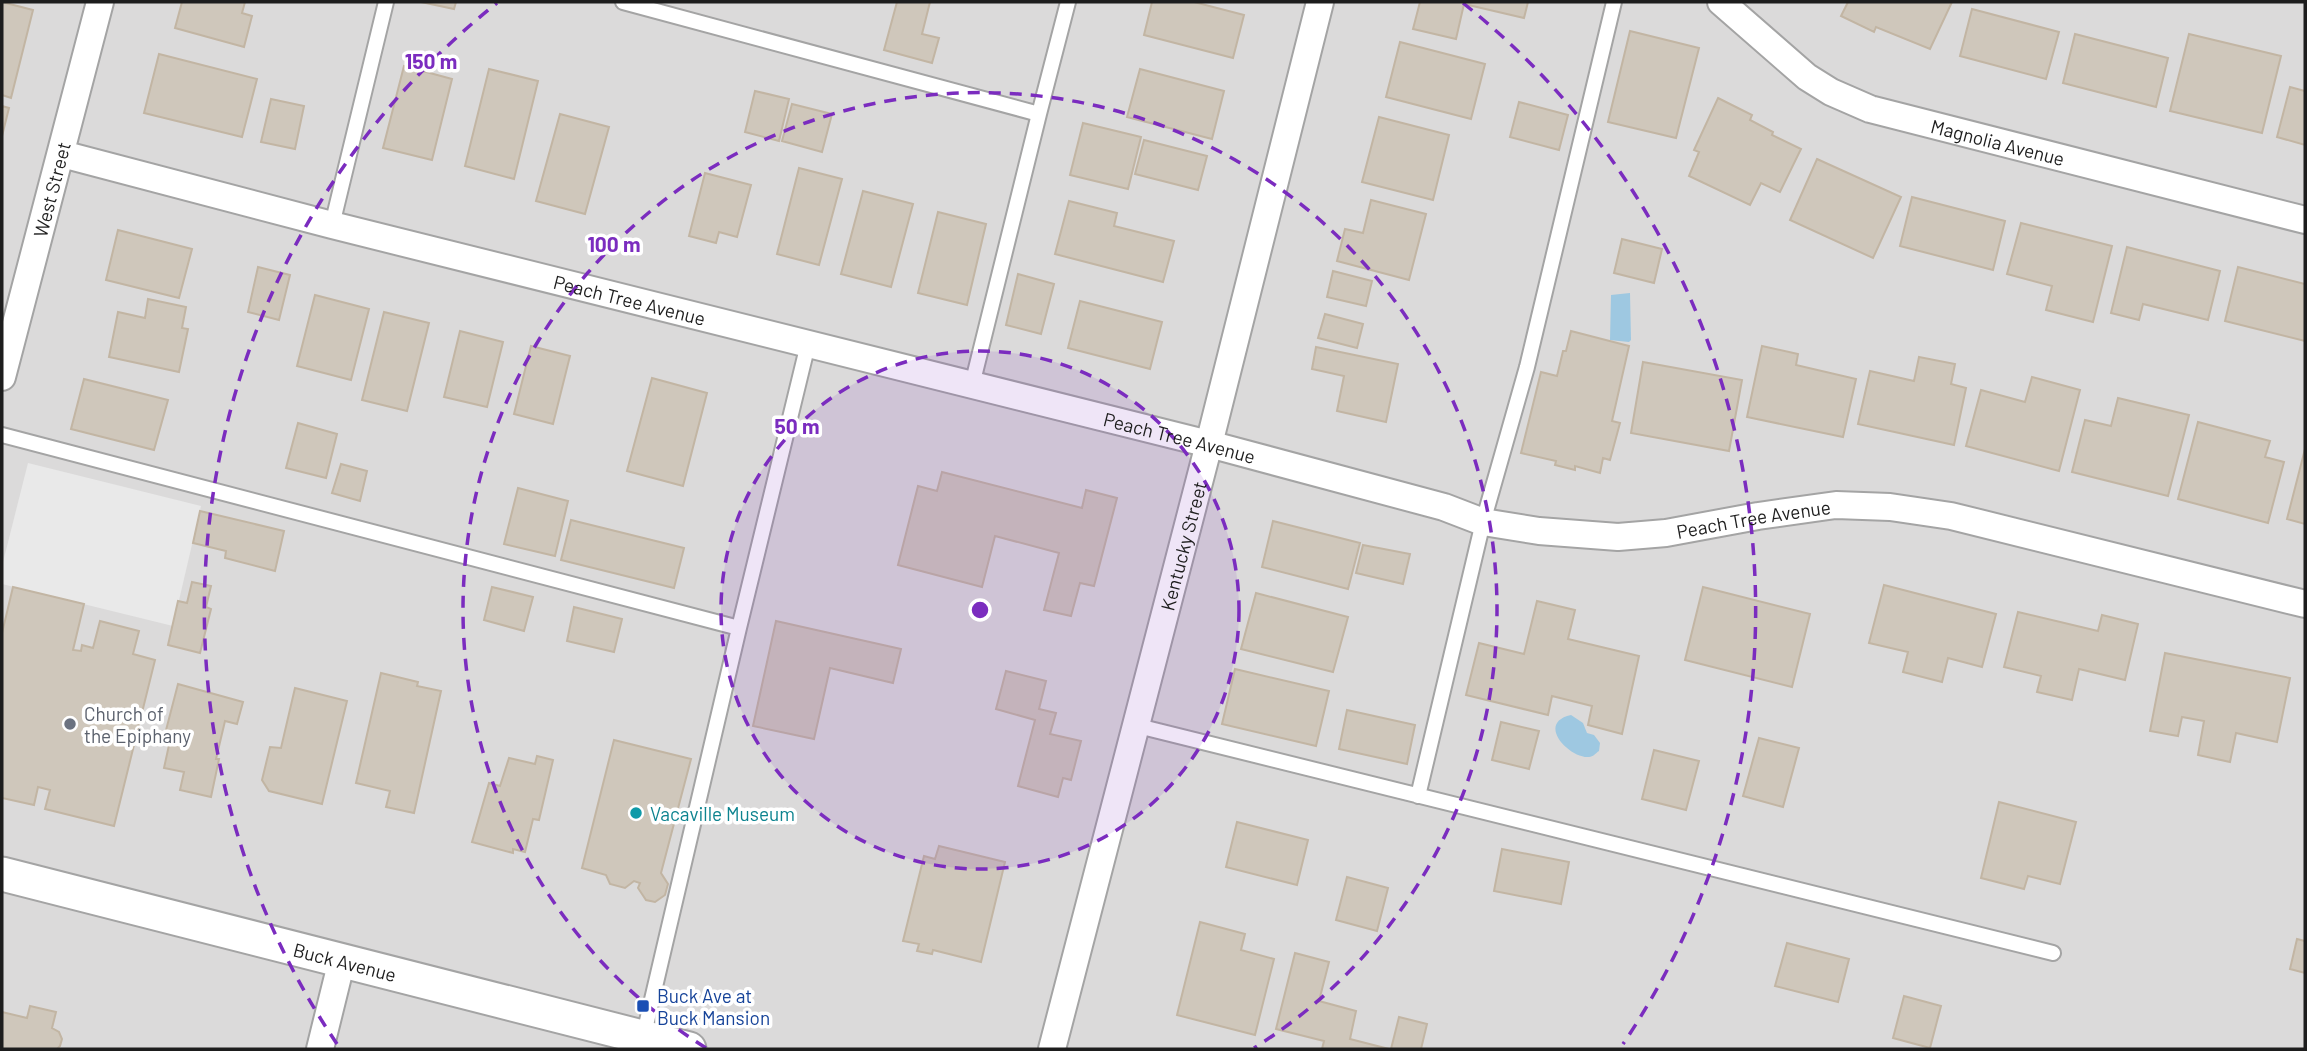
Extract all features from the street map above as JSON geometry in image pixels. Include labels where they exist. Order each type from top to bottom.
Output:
[{"type":"street","name":"West Street","points":[[2,377],[100,2]]},
{"type":"street","name":"Kentucky Street","points":[[1052,1049],[1320,2]]},
{"type":"street","name":"Magnolia Avenue","points":[[1721,2],[1807,77],[1831,92],[1870,109],[2305,220]]},
{"type":"street","name":"Peach Tree Avenue","points":[[62,154],[332,225],[1209,444],[1444,507],[1483,522],[1539,531],[1618,537],[1666,533],[1836,505],[1890,507],[1951,516],[2305,604]]},
{"type":"street","name":"Buck Avenue","points":[[2,874],[689,1049]]},
{"type":"street","points":[[320,1049],[342,960]]},
{"type":"lane","points":[[332,225],[386,2]]},
{"type":"lane","points":[[623,2],[1039,114]]},
{"type":"lane","points":[[972,386],[1068,2]]},
{"type":"lane","points":[[1418,796],[1483,522],[1527,367],[1614,2]]},
{"type":"lane","points":[[643,1038],[808,344]]},
{"type":"lane","points":[[2,435],[739,628]]},
{"type":"lane","points":[[1134,725],[2053,953]]},
{"type":"shaded area","points":[[2,2],[2305,2],[2305,1049],[2,1049]]},
{"type":"shaded area","points":[[28,463],[201,506],[173,626],[2,584],[2,566]]},
{"type":"water","points":[[1630,293],[1631,340],[1610,340],[1611,295]]},
{"type":"water","points":[[1571,715],[1583,723],[1587,733],[1594,735],[1600,743],[1599,751],[1592,756],[1581,756],[1565,747],[1559,740],[1556,725],[1561,719]]},
{"type":"building","points":[[2,2],[33,10],[11,98],[2,95]]},
{"type":"building","points":[[182,2],[245,2],[242,13],[252,16],[244,47],[175,28]]},
{"type":"building","points":[[421,2],[456,2],[454,9]]},
{"type":"building","points":[[897,2],[930,2],[922,34],[939,38],[932,63],[884,50]]},
{"type":"building","points":[[1152,2],[1194,2],[1244,15],[1233,58],[1144,35]]},
{"type":"building","points":[[1420,2],[1528,2],[1524,18],[1464,4],[1456,39],[1413,29]]},
{"type":"building","points":[[1848,2],[1952,2],[1930,49],[1876,27],[1874,32],[1841,16]]},
{"type":"building","points":[[1972,9],[2059,32],[2046,79],[1960,56]]},
{"type":"building","points":[[1630,31],[1699,48],[1676,138],[1608,122]]},
{"type":"building","points":[[2075,34],[2168,58],[2156,107],[2063,83]]},
{"type":"building","points":[[2189,34],[2281,56],[2262,133],[2170,111]]},
{"type":"building","points":[[1400,42],[1485,64],[1471,119],[1386,97]]},
{"type":"building","points":[[159,54],[257,79],[242,137],[144,113]]},
{"type":"building","points":[[404,66],[452,79],[432,160],[383,148]]},
{"type":"building","points":[[489,69],[538,81],[514,179],[465,166]]},
{"type":"building","points":[[1140,69],[1224,91],[1212,139],[1127,117]]},
{"type":"building","points":[[2290,87],[2305,91],[2305,145],[2277,137]]},
{"type":"building","points":[[755,91],[789,99],[779,141],[745,132]]},
{"type":"building","points":[[1718,98],[1752,115],[1750,120],[1773,132],[1772,135],[1801,149],[1780,192],[1761,183],[1750,205],[1689,176],[1699,152],[1694,150]]},
{"type":"building","points":[[271,99],[304,106],[295,149],[261,142]]},
{"type":"building","points":[[1519,102],[1568,115],[1559,150],[1510,137]]},
{"type":"building","points":[[792,104],[832,114],[822,152],[782,141]]},
{"type":"building","points":[[2,106],[9,108],[2,136]]},
{"type":"building","points":[[560,114],[609,127],[585,214],[536,201]]},
{"type":"building","points":[[1379,117],[1449,135],[1433,200],[1362,182]]},
{"type":"building","points":[[1083,123],[1141,137],[1128,189],[1070,175]]},
{"type":"building","points":[[1144,140],[1207,156],[1198,190],[1135,174]]},
{"type":"building","points":[[1817,159],[1901,197],[1873,258],[1790,220]]},
{"type":"building","points":[[799,168],[842,179],[819,265],[777,254]]},
{"type":"building","points":[[705,173],[751,185],[737,237],[719,232],[716,243],[689,236]]},
{"type":"building","points":[[863,191],[913,204],[891,287],[841,274]]},
{"type":"building","points":[[1912,197],[2005,221],[1993,270],[1900,246]]},
{"type":"building","points":[[1371,200],[1426,214],[1409,280],[1337,261],[1345,229],[1363,233]]},
{"type":"building","points":[[1069,201],[1117,213],[1114,226],[1174,241],[1163,282],[1055,254]]},
{"type":"building","points":[[938,212],[986,224],[967,305],[918,293]]},
{"type":"building","points":[[2021,223],[2112,246],[2093,322],[2046,310],[2052,286],[2007,274]]},
{"type":"building","points":[[118,230],[192,249],[179,298],[106,280]]},
{"type":"building","points":[[1622,239],[1662,249],[1654,283],[1614,273]]},
{"type":"building","points":[[2127,247],[2220,271],[2208,320],[2143,304],[2139,320],[2111,313]]},
{"type":"building","points":[[258,267],[290,275],[279,320],[248,312]]},
{"type":"building","points":[[2238,267],[2305,284],[2305,341],[2225,321]]},
{"type":"building","points":[[1333,271],[1372,281],[1366,306],[1327,297]]},
{"type":"building","points":[[1018,274],[1054,284],[1041,334],[1006,325]]},
{"type":"building","points":[[315,295],[369,309],[351,380],[297,366]]},
{"type":"building","points":[[148,299],[186,307],[182,328],[188,329],[179,372],[109,357],[118,312],[145,318]]},
{"type":"building","points":[[1080,301],[1162,322],[1150,369],[1068,348]]},
{"type":"building","points":[[384,312],[429,323],[407,411],[362,400]]},
{"type":"building","points":[[1325,314],[1363,324],[1357,348],[1318,338]]},
{"type":"building","points":[[460,331],[503,342],[487,407],[444,397]]},
{"type":"building","points":[[1571,331],[1629,346],[1612,421],[1620,423],[1610,460],[1603,458],[1600,473],[1575,466],[1575,470],[1555,465],[1556,461],[1521,453],[1541,372],[1557,376]]},
{"type":"building","points":[[531,346],[570,356],[553,424],[514,414]]},
{"type":"building","points":[[1762,346],[1798,354],[1796,365],[1856,379],[1843,437],[1747,417]]},
{"type":"building","points":[[1316,347],[1398,364],[1386,422],[1337,411],[1344,376],[1312,369]]},
{"type":"building","points":[[1919,357],[1955,364],[1951,384],[1966,388],[1954,445],[1858,424],[1870,371],[1914,381]]},
{"type":"building","points":[[1643,362],[1742,380],[1729,451],[1631,433]]},
{"type":"building","points":[[2032,377],[2080,390],[2059,471],[1966,446],[1981,390],[2025,402]]},
{"type":"building","points":[[652,378],[707,393],[683,486],[627,471]]},
{"type":"building","points":[[84,379],[168,400],[154,450],[71,429]]},
{"type":"building","points":[[2118,398],[2189,415],[2168,496],[2072,472],[2085,420],[2111,426]]},
{"type":"building","points":[[2198,422],[2270,441],[2265,457],[2284,462],[2268,523],[2178,499]]},
{"type":"building","points":[[298,423],[337,434],[326,478],[286,468]]},
{"type":"building","points":[[2305,449],[2305,524],[2287,519]]},
{"type":"building","points":[[341,464],[367,471],[360,501],[332,493]]},
{"type":"building","points":[[942,472],[1082,508],[1086,490],[1117,498],[1094,586],[1080,583],[1071,616],[1044,610],[1059,553],[995,536],[982,587],[898,565],[918,486],[937,491]]},
{"type":"building","points":[[518,488],[568,501],[555,556],[504,544]]},
{"type":"building","points":[[200,511],[284,531],[275,571],[225,558],[226,551],[193,543]]},
{"type":"building","points":[[571,520],[684,548],[674,588],[561,560]]},
{"type":"building","points":[[1273,521],[1360,543],[1348,589],[1262,567]]},
{"type":"building","points":[[1363,545],[1410,554],[1403,584],[1356,573]]},
{"type":"building","points":[[192,582],[211,586],[206,607],[211,609],[200,653],[168,645],[178,601],[187,603]]},
{"type":"building","points":[[1884,585],[1996,614],[1982,667],[1948,658],[1942,682],[1903,672],[1908,652],[1869,643]]},
{"type":"building","name":"Church of the Epiphany","points":[[13,587],[84,604],[73,650],[81,651],[82,645],[93,648],[100,621],[139,631],[133,654],[155,660],[114,826],[45,809],[50,790],[38,787],[34,805],[2,798],[2,633]]},
{"type":"building","points":[[492,587],[533,597],[524,631],[484,620]]},
{"type":"building","points":[[1703,587],[1810,614],[1792,687],[1685,660]]},
{"type":"building","points":[[1256,593],[1348,617],[1333,672],[1241,649]]},
{"type":"building","points":[[1537,601],[1575,610],[1568,639],[1639,656],[1622,734],[1588,725],[1592,706],[1552,696],[1548,715],[1466,695],[1479,643],[1524,654]]},
{"type":"building","points":[[574,607],[622,619],[614,652],[567,641]]},
{"type":"building","points":[[2018,612],[2098,631],[2102,615],[2138,624],[2125,680],[2079,669],[2072,700],[2037,692],[2041,676],[2004,667]]},
{"type":"building","points":[[776,621],[901,649],[893,683],[830,668],[814,739],[753,726]]},
{"type":"building","points":[[2165,653],[2290,678],[2277,742],[2236,733],[2230,762],[2198,755],[2204,721],[2182,717],[2178,736],[2150,731]]},
{"type":"building","points":[[1235,669],[1329,691],[1316,746],[1222,724]]},
{"type":"building","points":[[1006,671],[1046,681],[1039,709],[1056,713],[1050,734],[1081,741],[1071,780],[1063,778],[1058,797],[1018,786],[1035,720],[996,709]]},
{"type":"building","points":[[381,673],[418,682],[417,686],[441,691],[414,813],[386,807],[390,791],[356,783]]},
{"type":"building","points":[[178,684],[243,702],[237,724],[225,721],[211,797],[180,790],[184,772],[164,768],[171,736],[165,734]]},
{"type":"building","points":[[295,688],[347,701],[322,804],[269,791],[262,780],[270,747],[281,748]]},
{"type":"building","points":[[1347,710],[1415,725],[1407,764],[1339,749]]},
{"type":"building","points":[[1501,722],[1539,731],[1529,769],[1492,760]]},
{"type":"building","points":[[1759,738],[1799,748],[1783,807],[1743,796]]},
{"type":"building","name":"Vacaville Museum","points":[[614,740],[691,759],[661,873],[668,884],[665,895],[655,902],[646,900],[638,888],[640,883],[634,881],[625,888],[610,884],[606,875],[582,868]]},
{"type":"building","points":[[1654,750],[1699,761],[1686,810],[1642,799]]},
{"type":"building","points":[[537,756],[553,760],[539,820],[533,819],[525,852],[513,849],[513,853],[472,842],[489,783],[500,786],[509,758],[535,764]]},
{"type":"building","points":[[1999,802],[2076,822],[2060,884],[2028,876],[2024,889],[1981,878]]},
{"type":"building","points":[[1237,822],[1308,840],[1297,885],[1226,867]]},
{"type":"building","points":[[939,846],[1005,862],[981,962],[933,950],[932,954],[917,951],[919,944],[903,941],[924,856],[935,859]]},
{"type":"building","points":[[1502,849],[1569,862],[1561,904],[1494,891]]},
{"type":"building","points":[[1347,877],[1388,888],[1377,931],[1336,920]]},
{"type":"building","points":[[1200,922],[1245,934],[1241,950],[1274,959],[1255,1035],[1177,1015]]},
{"type":"building","points":[[2297,939],[2305,941],[2305,973],[2290,969]]},
{"type":"building","points":[[1787,943],[1849,959],[1838,1002],[1775,986]]},
{"type":"building","points":[[1295,953],[1329,962],[1319,1001],[1356,1011],[1350,1039],[1389,1049],[1322,1049],[1324,1041],[1276,1029]]},
{"type":"building","points":[[1904,996],[1941,1006],[1930,1048],[1893,1038]]},
{"type":"building","points":[[30,1006],[56,1012],[52,1028],[59,1032],[62,1039],[60,1046],[57,1049],[2,1049],[2,1012],[27,1018]]},
{"type":"building","points":[[1399,1017],[1427,1024],[1421,1049],[1391,1049]]},
{"type":"place","name":"Church of the Epiphany","points":[[70,724]]},
{"type":"place","name":"Vacaville Museum","points":[[636,813]]},
{"type":"place","name":"Buck Ave at Buck Mansion","points":[[643,1006]]}]
